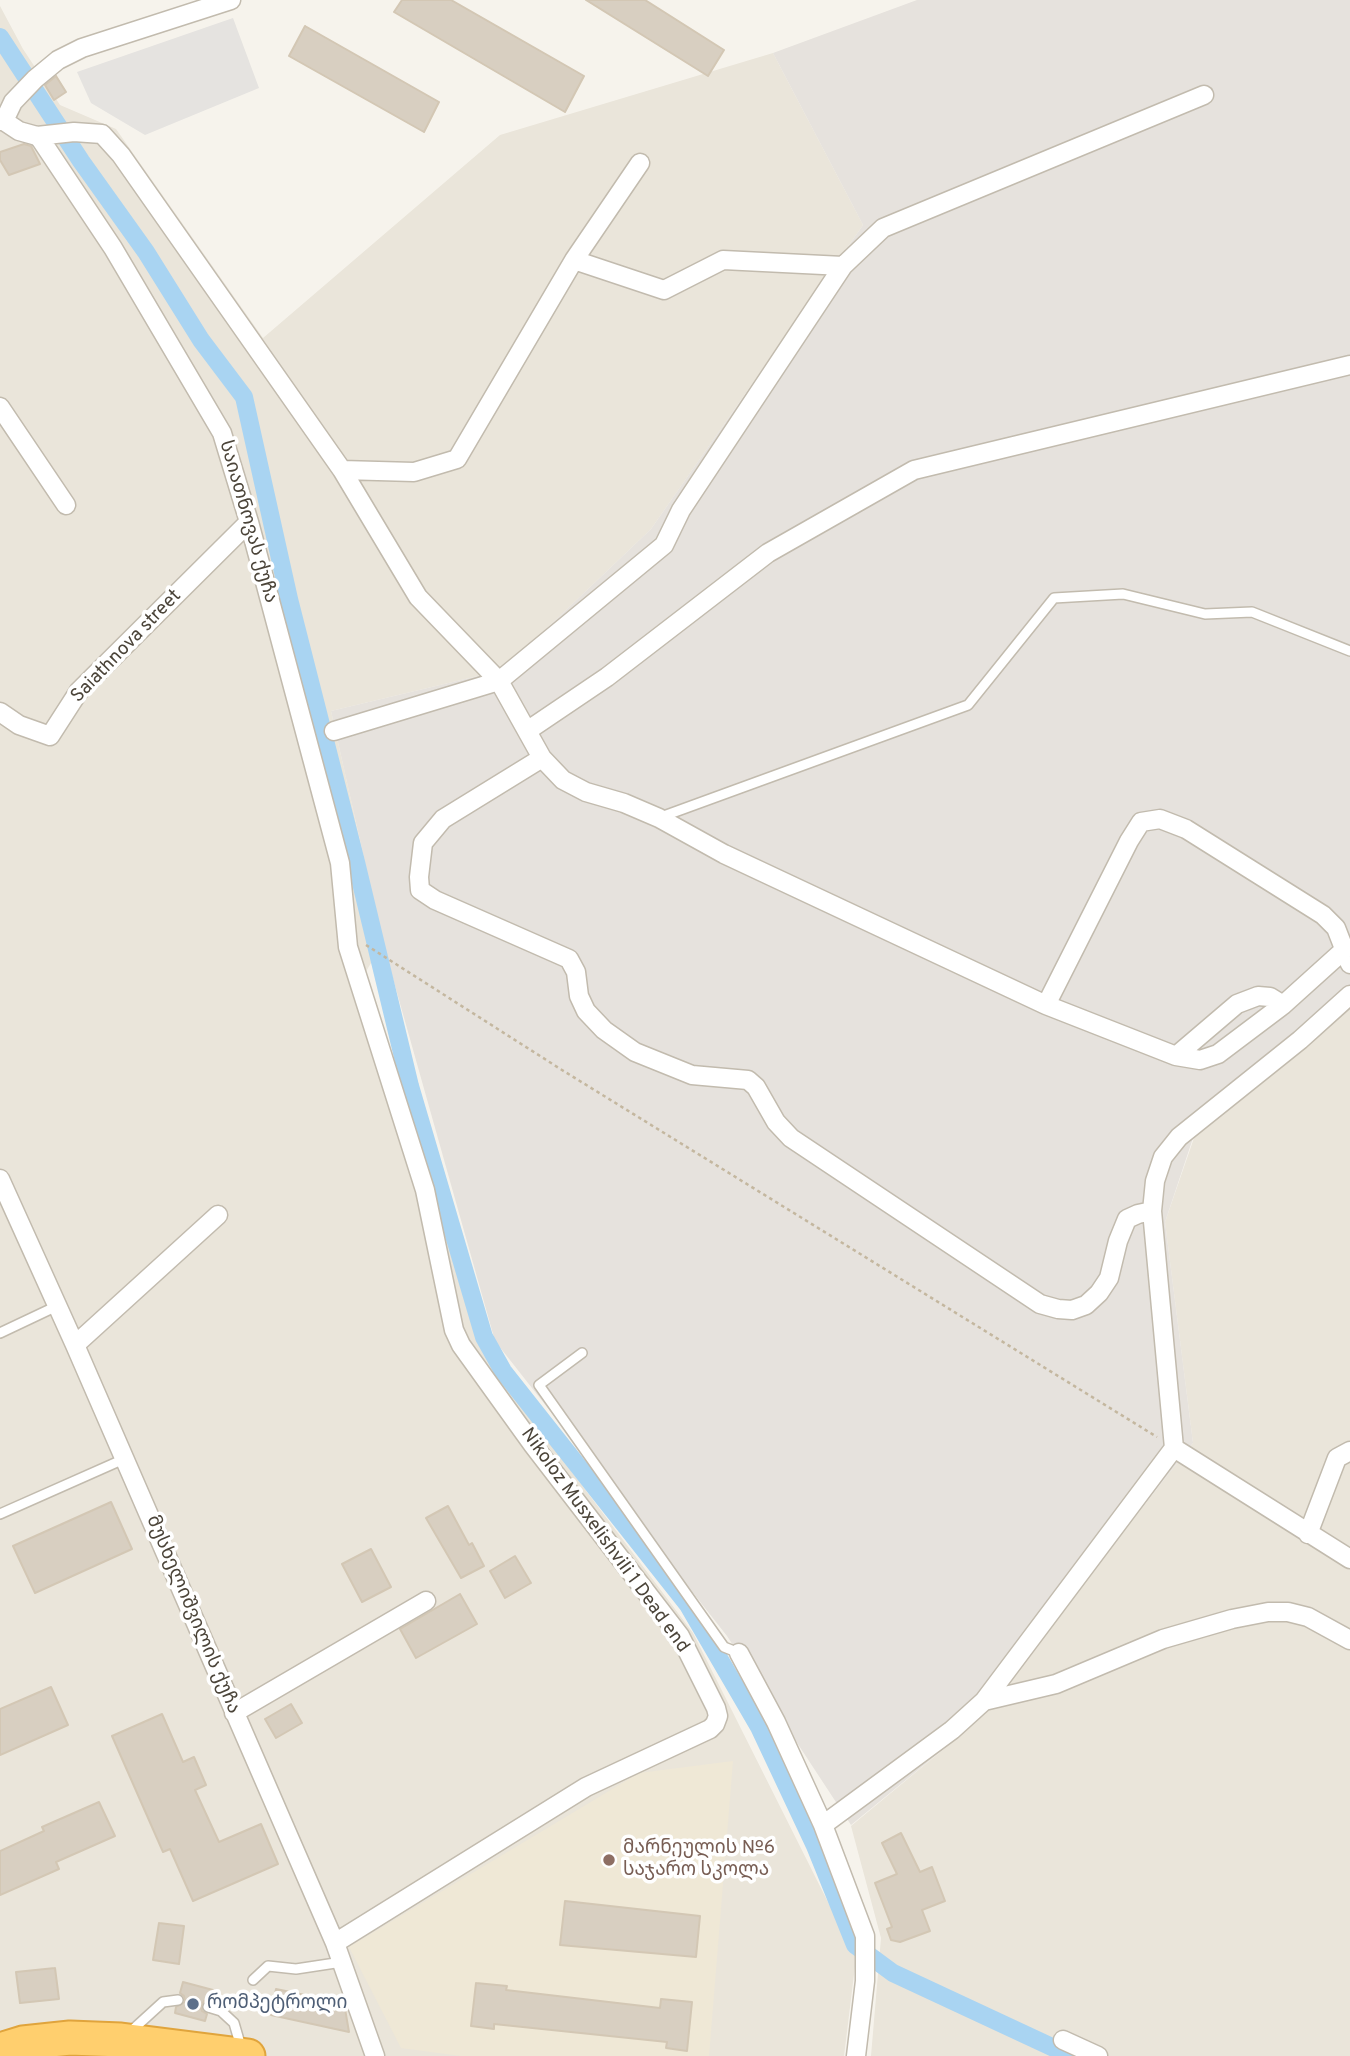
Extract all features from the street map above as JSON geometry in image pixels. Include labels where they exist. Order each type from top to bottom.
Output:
[{"type":"highway","points":[[0,2050],[23,2043],[70,2038],[121,2040],[246,2056]]},
{"type":"street","points":[[231,0],[82,48],[58,60],[13,102],[2,121],[19,131],[40,135],[74,132],[102,134],[121,155],[342,470],[418,597],[499,681],[542,758],[563,780],[586,792],[624,803],[659,818],[724,854],[1046,1005],[1176,1056],[1200,1060],[1218,1054],[1347,957],[1336,928],[1323,915],[1186,829],[1160,819],[1141,822],[1046,1005]]},
{"type":"street","points":[[334,731],[499,681],[664,545],[681,510],[843,266],[883,228],[1204,95]]},
{"type":"street","name":"საიათნოვას ქუჩა","points":[[40,135],[113,248],[222,433],[249,522],[340,863],[353,943]]},
{"type":"street","points":[[342,470],[414,472],[457,459],[574,260],[640,163]]},
{"type":"street","points":[[574,260],[664,290],[723,260],[843,266]]},
{"type":"street","points":[[527,731],[607,677],[768,553],[914,470],[1350,365]]},
{"type":"street","points":[[0,407],[66,505]]},
{"type":"street","name":"Saiathnova street","points":[[0,712],[19,725],[50,736],[79,691],[249,522]]},
{"type":"street","points":[[542,758],[443,819],[423,843],[420,890],[435,900],[569,959],[576,972],[579,996],[586,1011],[604,1030],[635,1052],[692,1075],[748,1080],[756,1087],[776,1122],[791,1138],[1040,1304],[1072,1310],[1086,1305],[1099,1293],[1109,1278],[1118,1241],[1127,1219],[1152,1211]]},
{"type":"street","name":"Nikoloz Musxelishvili 1 Dead end","points":[[335,1943],[586,1787],[710,1730],[718,1716],[680,1636],[533,1445],[461,1345],[450,1314],[425,1190],[353,943]]},
{"type":"street","points":[[823,1825],[952,1730],[984,1701],[1174,1447],[1152,1211],[1155,1181],[1163,1157],[1179,1137],[1300,1040],[1350,995]]},
{"type":"street","points":[[1176,1056],[1237,1004],[1258,996],[1270,997],[1283,1005]]},
{"type":"street","name":"მუსხელიშვილის ქუჩა","points":[[0,1179],[335,1943],[375,2056]]},
{"type":"street","points":[[75,1345],[218,1215]]},
{"type":"street","points":[[1174,1447],[1350,1559]]},
{"type":"street","points":[[1308,1534],[1337,1458],[1350,1451]]},
{"type":"street","points":[[234,1713],[426,1601]]},
{"type":"street","points":[[984,1701],[1056,1684],[1163,1639],[1232,1619],[1268,1612],[1288,1612],[1308,1617],[1350,1640]]},
{"type":"street","points":[[739,1653],[776,1722],[823,1825],[865,1936],[865,1980],[856,2056]]},
{"type":"street","points":[[1063,2040],[1098,2056]]},
{"type":"lane","points":[[659,818],[968,705],[1054,598],[1124,594],[1206,614],[1252,612],[1350,651]]},
{"type":"lane","points":[[0,1333],[57,1306]]},
{"type":"lane","points":[[582,1353],[539,1385],[724,1647],[739,1653]]},
{"type":"lane","points":[[0,1514],[124,1459]]},
{"type":"lane","points":[[253,1980],[268,1966],[296,1969],[342,1962]]},
{"type":"lane","points":[[121,2040],[163,2002],[178,2000]]},
{"type":"lane","points":[[208,2007],[221,2011],[234,2023],[246,2056]]},
{"type":"path","points":[[353,943],[420,980],[1174,1447]]},
{"type":"shaded area","points":[[917,0],[1350,0],[1350,991],[1193,1138],[1165,1222],[1193,1443],[968,1729],[851,1825],[727,1636],[495,1341],[383,943],[331,711],[503,670],[651,529],[863,225],[773,53]]},
{"type":"shaded area","points":[[0,6],[23,49],[60,105],[116,129],[263,338],[500,135],[773,53],[863,225],[651,529],[503,670],[331,711],[383,943],[365,973],[484,1355],[693,1633],[856,1958],[844,2056],[0,2056]]},
{"type":"shaded area","points":[[233,18],[259,88],[145,135],[91,103],[77,72]]},
{"type":"shaded area","points":[[1350,991],[1350,2056],[871,2056],[881,1938],[851,1826],[968,1729],[1193,1443],[1165,1222],[1194,1138]]},
{"type":"shaded area","name":"მარნეულის №6 საჯარო სკოლა","points":[[733,1761],[709,2056],[461,2056],[401,2048],[349,1947],[639,1773]]},
{"type":"building","points":[[402,0],[451,0],[584,76],[565,112],[394,12]]},
{"type":"building","points":[[586,0],[645,0],[724,50],[708,76]]},
{"type":"building","points":[[305,26],[439,102],[424,132],[289,56]]},
{"type":"building","points":[[56,76],[66,92],[54,100],[45,85]]},
{"type":"building","points":[[24,144],[31,146],[40,164],[9,175],[0,160],[0,152]]},
{"type":"building","points":[[111,1502],[132,1549],[35,1593],[13,1546]]},
{"type":"building","points":[[448,1506],[484,1566],[461,1578],[426,1518]]},
{"type":"building","points":[[371,1549],[391,1587],[362,1602],[342,1564]]},
{"type":"building","points":[[515,1556],[531,1583],[505,1598],[490,1571]]},
{"type":"building","points":[[460,1594],[477,1624],[416,1658],[400,1629]]},
{"type":"building","points":[[51,1687],[68,1725],[0,1755],[0,1709]]},
{"type":"building","points":[[291,1704],[302,1723],[276,1738],[265,1719]]},
{"type":"building","points":[[162,1714],[183,1762],[194,1757],[206,1785],[195,1790],[219,1842],[261,1824],[278,1864],[193,1901],[170,1849],[163,1852],[112,1736]]},
{"type":"building","points":[[99,1802],[115,1836],[56,1862],[59,1869],[0,1895],[0,1851],[44,1831],[42,1827]]},
{"type":"building","points":[[901,1833],[920,1872],[932,1867],[945,1901],[922,1910],[930,1931],[900,1942],[891,1940],[887,1929],[892,1927],[875,1883],[897,1874],[882,1843]]},
{"type":"building","points":[[565,1901],[700,1916],[696,1957],[560,1945]]},
{"type":"building","points":[[159,1923],[184,1926],[179,1964],[153,1960]]},
{"type":"building","points":[[55,1968],[59,1999],[20,2003],[16,1972]]},
{"type":"building","points":[[183,1982],[213,1990],[210,2000],[204,2001],[201,2006],[202,2011],[207,2014],[205,2021],[175,2013],[176,2007],[185,2002],[180,1993]]},
{"type":"building","points":[[476,1983],[507,1986],[506,1990],[660,2008],[661,1999],[692,2002],[687,2051],[666,2048],[667,2042],[494,2024],[494,2029],[471,2026]]},
{"type":"building","points":[[276,1989],[344,2003],[349,2032],[271,2015]]},
{"type":"waterway","points":[[0,37],[81,161],[146,252],[201,340],[244,397],[289,599],[410,1086],[484,1337],[503,1371],[688,1605],[759,1727],[815,1846],[855,1945],[893,1973],[1071,2056]]},
{"type":"place","name":"მარნეულის №6 საჯარო სკოლა","points":[[609,1860]]},
{"type":"place","name":"რომპეტროლი","points":[[193,2004]]}]
